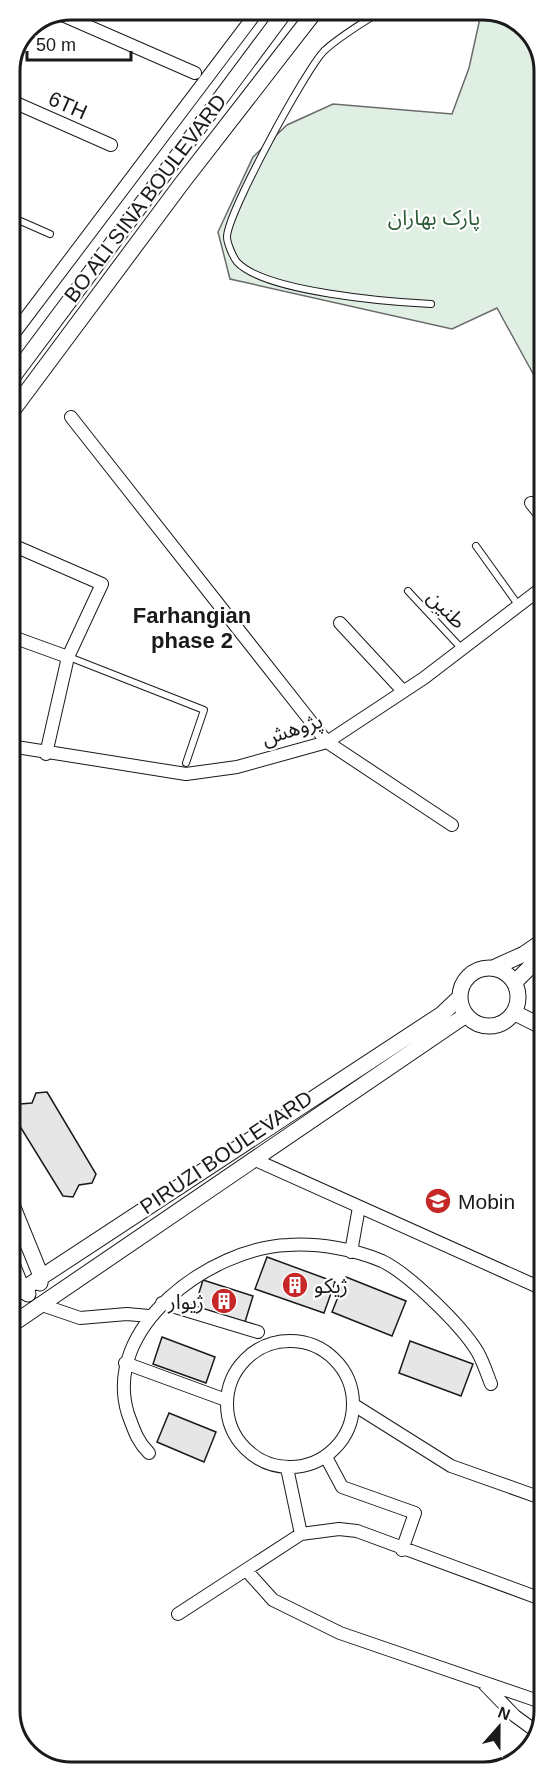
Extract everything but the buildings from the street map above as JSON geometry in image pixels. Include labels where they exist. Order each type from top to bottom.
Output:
[{"type":"street","points":[[74,20],[195,73]]},
{"type":"street","points":[[20,325],[251,20]]},
{"type":"street","name":"BO ALI SINA BOULEVARD","points":[[20,367],[279,20]]},
{"type":"street","name":"BO ALI SINA BOULEVARD","points":[[20,399],[182,183],[308,20]]},
{"type":"street","name":"6TH","points":[[20,105],[111,145]]},
{"type":"street","points":[[166,173],[182,183]]},
{"type":"street","points":[[71,417],[327,742],[452,825]]},
{"type":"street","points":[[531,503],[534,507]]},
{"type":"street","points":[[20,548],[102,584],[68,657],[46,754]]},
{"type":"street","name":"پژوهش","points":[[20,748],[186,774],[237,767],[327,742],[404,691],[534,594]]},
{"type":"street","points":[[340,623],[404,691]]},
{"type":"street","points":[[20,640],[68,657]]},
{"type":"street","points":[[493,968],[501,970],[515,982],[519,992],[514,1013],[507,1022],[496,1026],[474,1023],[466,1015],[460,998],[461,988],[473,973],[493,968],[534,948]]},
{"type":"street","points":[[515,982],[534,964]]},
{"type":"street","name":"PIRUZI BOULEVARD","points":[[20,1290],[442,1014],[460,998]]},
{"type":"street","points":[[514,1013],[534,1023]]},
{"type":"street","name":"PIRUZI BOULEVARD","points":[[20,1318],[466,1015]]},
{"type":"street","points":[[253,1159],[534,1285]]},
{"type":"street","points":[[351,1252],[359,1207]]},
{"type":"street","points":[[20,1225],[41,1276],[39,1304]]},
{"type":"street","points":[[149,1453],[137,1442],[123,1398],[125,1363],[149,1317],[186,1284],[233,1257],[287,1245],[338,1248],[383,1262],[421,1289],[477,1351],[492,1384]]},
{"type":"street","points":[[20,1295],[80,1318],[128,1314],[149,1317]]},
{"type":"street","points":[[162,1303],[258,1332]]},
{"type":"street","points":[[281,1341],[303,1341],[324,1350],[340,1364],[351,1384],[354,1405],[350,1425],[340,1443],[326,1457],[308,1465],[287,1468],[267,1464],[250,1454],[236,1439],[228,1420],[226,1400],[231,1379],[243,1360],[260,1347],[281,1341]]},
{"type":"street","points":[[125,1363],[226,1400]]},
{"type":"street","points":[[354,1405],[451,1466],[534,1495]]},
{"type":"street","points":[[326,1457],[342,1487],[415,1513],[402,1550]]},
{"type":"street","points":[[287,1468],[301,1534]]},
{"type":"street","points":[[178,1614],[301,1534],[339,1529],[357,1531],[402,1550],[534,1596]]},
{"type":"street","points":[[246,1569],[273,1600],[340,1633],[534,1700]]},
{"type":"street","points":[[483,1682],[514,1716],[531,1728]]},
{"type":"lane","points":[[368,20],[324,51],[296,93],[254,171],[233,215],[226,237],[235,260],[251,274],[300,288],[431,304]]},
{"type":"lane","points":[[20,221],[50,234]]},
{"type":"lane","points":[[476,546],[519,606]]},
{"type":"lane","name":"طنین","points":[[408,591],[462,649]]},
{"type":"lane","points":[[68,657],[204,710],[186,763]]},
{"type":"green space","name":"پارک بهاران","points":[[480,20],[495,21],[511,28],[527,45],[532,58],[534,71],[534,375],[497,308],[452,329],[230,279],[218,232],[253,157],[287,125],[333,104],[452,114],[469,68]]},
{"type":"place","name":"Mobin","points":[[438,1201]]},
{"type":"place","name":"ژیکو","points":[[295,1285]]},
{"type":"place","name":"ژیوار","points":[[224,1301]]},
{"type":"district","name":"Farhangian phase 2","points":[[192,628]]}]
